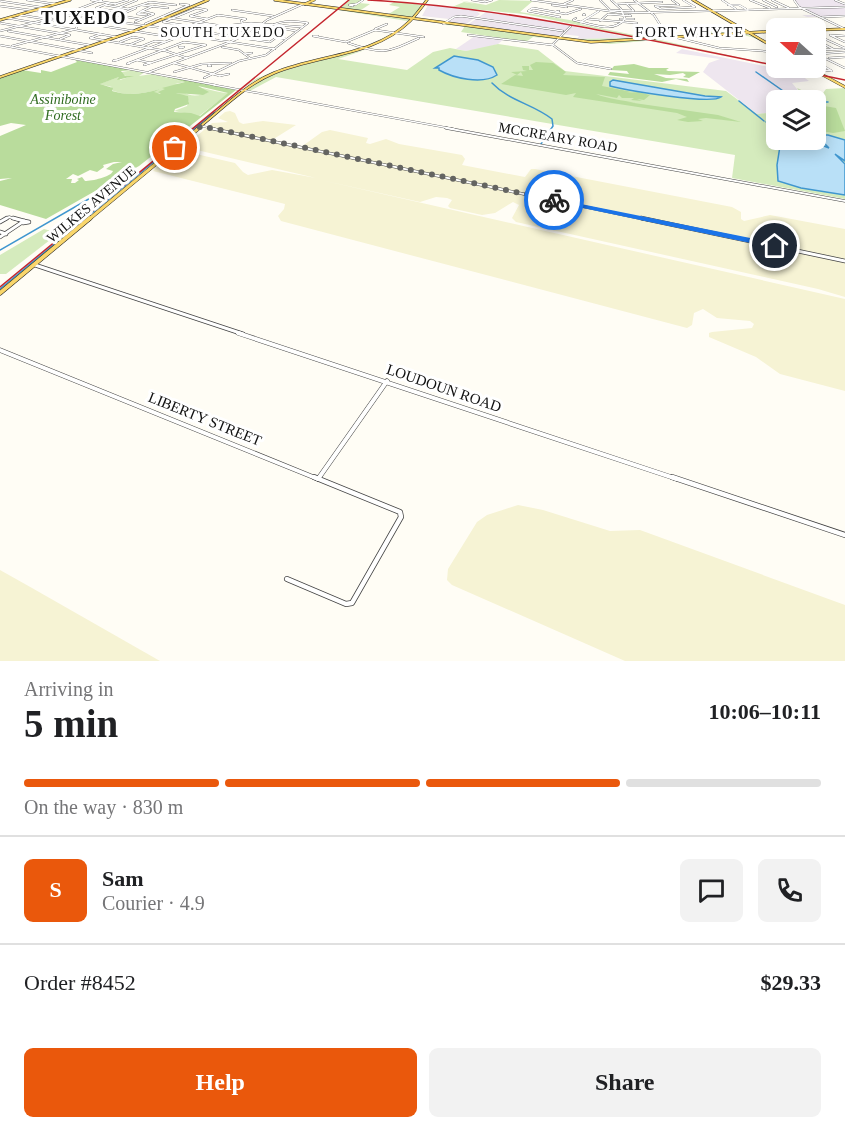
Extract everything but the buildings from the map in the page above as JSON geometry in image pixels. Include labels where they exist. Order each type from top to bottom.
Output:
[{"type":"main road","points":[[0,77],[75,49],[117,37],[207,0]]},
{"type":"main road","points":[[275,0],[305,4],[313,0]]},
{"type":"main road","points":[[279,0],[492,30],[610,42],[671,35],[766,32]]},
{"type":"main road","points":[[244,90],[268,76],[363,49],[398,34],[415,20],[428,0]]},
{"type":"main road","points":[[694,0],[766,44]]},
{"type":"main road","points":[[0,21],[65,1]]},
{"type":"main road","points":[[355,5],[352,8],[379,15],[384,18],[382,20]]},
{"type":"main road","points":[[406,18],[423,21]]},
{"type":"main road","points":[[826,29],[843,28]]},
{"type":"main road","points":[[756,33],[766,42]]},
{"type":"main road","points":[[244,90],[264,77],[363,49]]},
{"type":"main road","points":[[46,54],[52,58]]},
{"type":"main road","points":[[52,58],[58,56]]},
{"type":"main road","points":[[826,76],[845,87]]},
{"type":"main road","name":"WILKES AVENUE","points":[[0,293],[244,90]]},
{"type":"street","points":[[0,4],[15,0]]},
{"type":"street","points":[[27,0],[54,4]]},
{"type":"street","points":[[91,0],[133,9]]},
{"type":"street","points":[[120,0],[127,0]]},
{"type":"street","points":[[127,0],[96,8],[114,11],[109,14],[142,19]]},
{"type":"street","points":[[119,7],[137,0]]},
{"type":"street","points":[[355,5],[363,0]]},
{"type":"street","points":[[471,0],[484,2],[492,0]]},
{"type":"street","points":[[531,0],[599,11],[623,13],[634,11],[626,3]]},
{"type":"street","points":[[536,0],[563,5]]},
{"type":"street","points":[[562,0],[572,1]]},
{"type":"street","points":[[600,0],[610,10],[629,15]]},
{"type":"street","points":[[611,0],[623,13],[625,19]]},
{"type":"street","points":[[646,0],[650,3]]},
{"type":"street","points":[[658,0],[674,0],[680,5],[655,6],[660,9],[695,8],[683,0]]},
{"type":"street","points":[[658,0],[686,16]]},
{"type":"street","points":[[722,0],[737,10]]},
{"type":"street","points":[[750,0],[772,9]]},
{"type":"street","points":[[763,0],[779,7],[768,7]]},
{"type":"street","points":[[772,0],[790,9]]},
{"type":"street","points":[[794,0],[796,5],[802,9],[843,28]]},
{"type":"street","points":[[835,0],[845,6]]},
{"type":"street","points":[[5,30],[60,16],[101,1]]},
{"type":"street","points":[[552,5],[563,5],[572,1]]},
{"type":"street","points":[[8,2],[81,13],[106,10]]},
{"type":"street","points":[[118,16],[150,2],[189,5],[145,24],[134,23]]},
{"type":"street","points":[[638,2],[652,13],[681,12]]},
{"type":"street","points":[[638,2],[652,13],[671,35],[690,42],[729,49],[766,50]]},
{"type":"street","points":[[614,4],[662,2]]},
{"type":"street","points":[[544,10],[555,3]]},
{"type":"street","points":[[0,4],[60,16],[81,19],[95,17],[187,32],[184,35]]},
{"type":"street","points":[[173,63],[241,38],[275,16],[305,4]]},
{"type":"street","points":[[128,9],[142,5],[168,9]]},
{"type":"street","points":[[164,10],[176,5]]},
{"type":"street","points":[[728,5],[739,5],[748,10]]},
{"type":"street","points":[[150,16],[137,14],[153,6]]},
{"type":"street","points":[[600,21],[608,14],[623,13],[845,6]]},
{"type":"street","points":[[150,8],[174,11]]},
{"type":"street","points":[[189,26],[164,22],[199,8],[207,10],[190,16],[207,19]]},
{"type":"street","points":[[557,17],[528,11],[531,8],[566,15],[582,8]]},
{"type":"street","points":[[232,10],[275,16]]},
{"type":"street","points":[[134,23],[154,14],[142,11]]},
{"type":"street","points":[[549,15],[559,11]]},
{"type":"street","points":[[581,22],[599,11]]},
{"type":"street","points":[[592,12],[596,13]]},
{"type":"street","points":[[18,15],[86,23],[177,38]]},
{"type":"street","points":[[178,30],[218,15],[246,19],[241,21],[243,24]]},
{"type":"street","points":[[585,15],[592,16]]},
{"type":"street","points":[[445,23],[461,16],[563,31]]},
{"type":"street","points":[[821,17],[845,16]]},
{"type":"street","points":[[163,17],[221,26],[271,24],[303,27]]},
{"type":"street","points":[[6,18],[117,37]]},
{"type":"street","points":[[576,18],[573,20],[612,28],[625,19]]},
{"type":"street","points":[[11,47],[77,28],[81,19]]},
{"type":"street","points":[[206,77],[233,63],[266,55],[308,23],[281,19],[271,24],[263,31],[280,33],[270,42],[241,38]]},
{"type":"street","points":[[586,19],[633,23]]},
{"type":"street","points":[[620,19],[631,19]]},
{"type":"street","points":[[346,42],[360,38],[387,24],[382,20]]},
{"type":"street","points":[[0,21],[70,35],[58,39]]},
{"type":"street","points":[[210,24],[201,28],[205,32],[231,36]]},
{"type":"street","points":[[284,25],[280,28],[298,31]]},
{"type":"street","points":[[221,26],[218,28],[288,39]]},
{"type":"street","points":[[553,45],[556,38],[571,26]]},
{"type":"street","points":[[0,30],[88,45]]},
{"type":"street","points":[[376,30],[420,37]]},
{"type":"street","points":[[483,37],[492,30]]},
{"type":"street","points":[[104,40],[132,31]]},
{"type":"street","points":[[221,41],[240,32]]},
{"type":"street","points":[[101,34],[90,38],[160,50],[189,58],[224,45]]},
{"type":"street","points":[[845,36],[830,34],[845,42]]},
{"type":"street","points":[[117,60],[184,35],[275,49]]},
{"type":"street","points":[[468,35],[553,45],[577,63],[611,69]]},
{"type":"street","points":[[0,36],[93,53]]},
{"type":"street","points":[[318,36],[346,42],[363,49],[388,52],[393,52],[420,37]]},
{"type":"street","points":[[118,43],[133,37],[144,39],[129,45]]},
{"type":"street","points":[[388,52],[420,37]]},
{"type":"street","points":[[826,39],[845,50]]},
{"type":"street","points":[[139,47],[156,41],[167,42]]},
{"type":"street","points":[[129,63],[186,42],[206,45],[144,65]]},
{"type":"street","name":"MCCREARY ROAD","points":[[0,45],[845,201]]},
{"type":"street","points":[[826,45],[834,49]]},
{"type":"street","points":[[174,46],[179,47]]},
{"type":"street","points":[[220,47],[239,50],[250,58]]},
{"type":"street","points":[[826,50],[845,50]]},
{"type":"street","points":[[826,51],[845,50]]},
{"type":"street","points":[[152,72],[207,52]]},
{"type":"street","points":[[245,54],[252,53]]},
{"type":"street","points":[[147,55],[153,56]]},
{"type":"street","points":[[826,58],[845,57]]},
{"type":"street","points":[[826,58],[844,67]]},
{"type":"street","points":[[826,58],[844,67]]},
{"type":"street","points":[[135,60],[152,63]]},
{"type":"street","points":[[173,63],[220,76],[229,74]]},
{"type":"street","points":[[174,72],[196,65],[233,63]]},
{"type":"street","points":[[201,126],[845,261]]},
{"type":"street","points":[[0,222],[9,217],[23,221],[0,237]]},
{"type":"street","points":[[0,232],[6,234]]},
{"type":"street","name":"LOUDOUN ROAD","points":[[34,265],[845,535]]},
{"type":"street","name":"LIBERTY STREET","points":[[0,350],[400,512],[401,517],[352,603],[346,604],[287,579]]},
{"type":"street","points":[[318,478],[387,381]]},
{"type":"shaded area","points":[[794,0],[835,0],[845,4],[845,16],[807,17],[802,15],[815,15],[798,6]]},
{"type":"shaded area","points":[[428,5],[475,10],[480,14],[465,25],[446,23],[449,19],[422,16]]},
{"type":"shaded area","points":[[486,12],[531,18],[632,38],[577,39],[579,36],[560,34],[557,37],[467,25]]},
{"type":"shaded area","points":[[475,36],[504,39],[498,44],[485,48],[466,51],[456,49]]},
{"type":"shaded area","points":[[682,49],[766,66],[766,78],[805,78],[809,81],[792,83],[798,90],[766,90],[766,113],[757,114],[703,72],[709,63],[720,59],[676,53]]},
{"type":"shaded area","points":[[230,111],[235,113],[239,122],[243,124],[263,121],[296,125],[272,140],[301,147],[322,132],[330,130],[368,138],[366,143],[370,144],[386,139],[399,144],[462,155],[465,159],[462,165],[525,177],[531,169],[535,169],[732,207],[741,212],[741,219],[744,221],[770,215],[845,229],[845,297],[516,222],[512,218],[519,205],[513,202],[495,213],[482,215],[450,208],[448,206],[452,200],[447,198],[436,197],[420,202],[321,180],[845,299],[845,391],[780,374],[756,357],[709,337],[709,333],[712,332],[752,328],[754,324],[750,321],[717,318],[703,309],[694,313],[692,325],[687,328],[281,221],[278,216],[285,204],[153,171],[161,163],[183,151],[235,163],[248,175],[272,170],[316,178],[184,147],[212,123],[228,122],[218,118]]},
{"type":"shaded area","points":[[518,505],[543,510],[610,531],[640,530],[845,605],[845,661],[625,661],[452,585],[447,580],[448,569],[477,522],[487,515]]},
{"type":"shaded area","points":[[0,570],[32,588],[160,661],[0,661]]},
{"type":"green space","points":[[350,0],[363,0],[359,3],[370,4],[361,10],[387,15],[400,7],[389,5],[394,2],[387,1],[424,5],[412,18],[414,19],[407,21],[338,10]]},
{"type":"green space","points":[[458,0],[486,5],[499,0],[533,1],[520,12],[582,22],[580,24],[639,36],[666,33],[675,36],[737,28],[731,24],[746,32],[727,33],[744,34],[759,40],[741,35],[719,34],[660,40],[766,64],[524,14],[452,7],[464,2],[476,4]]},
{"type":"green space","points":[[465,26],[577,39],[632,38],[645,41],[610,44],[533,37],[526,42],[461,32]]},
{"type":"green space","points":[[498,44],[538,50],[565,71],[726,91],[757,114],[766,113],[766,150],[826,150],[825,90],[845,88],[845,199],[732,178],[735,155],[276,77],[250,91],[248,89],[258,79],[241,89],[257,78],[360,49],[352,53],[365,50],[338,59],[407,70],[433,52],[450,48],[466,51]]},
{"type":"green space","name":"Assiniboine Forest","points":[[75,60],[134,70],[121,71],[125,76],[134,76],[117,80],[119,77],[100,84],[113,88],[112,91],[118,93],[136,94],[160,89],[154,92],[161,94],[158,92],[165,89],[162,88],[185,82],[155,74],[236,90],[139,166],[46,219],[0,205],[0,181],[12,178],[0,179],[0,136],[26,125],[11,123],[0,126],[0,78],[22,70],[51,72],[77,62]],"holes":[[[198,86],[228,93],[200,116],[174,112],[175,109],[189,104],[188,96],[176,93],[203,95],[209,92]],[[122,162],[106,169],[113,171],[105,177],[85,181],[82,177],[75,183],[71,183],[72,179],[66,179],[73,174],[78,176],[90,170],[97,172],[104,167],[103,165]]]},
{"type":"green space","points":[[536,62],[553,63],[566,72],[563,75],[605,77],[602,86],[632,92],[626,93],[638,92],[650,95],[644,100],[637,99],[642,101],[622,98],[619,95],[617,98],[596,94],[605,97],[718,115],[741,122],[706,118],[698,119],[703,121],[688,122],[677,120],[687,117],[677,113],[573,97],[576,93],[566,95],[501,84],[515,75],[523,76],[521,72],[517,75],[511,72],[527,71],[523,70],[522,66],[529,66],[529,70],[533,70],[530,65]]},
{"type":"green space","points":[[634,64],[649,68],[669,68],[666,70],[668,71],[700,72],[689,78],[683,77],[686,75],[683,73],[654,74],[666,78],[687,79],[689,82],[676,79],[662,82],[608,75],[610,72],[629,74],[627,71],[611,70],[614,66]]},
{"type":"green space","points":[[134,70],[145,72],[139,76],[152,74],[185,82],[175,84],[229,93],[199,116],[174,111],[187,106],[189,101],[186,99],[188,96],[175,94],[184,92],[196,95],[208,92],[193,92],[198,88],[188,87],[177,88],[173,91],[182,91],[159,92],[165,93],[150,93],[160,89],[128,94],[115,92],[109,89],[112,87],[99,84],[119,77],[120,80],[129,77],[121,72]]},
{"type":"green space","points":[[826,106],[836,108],[845,131],[826,132]]},
{"type":"green space","points":[[44,229],[59,233],[6,274],[0,274],[0,255]]},
{"type":"water","points":[[454,56],[478,60],[493,67],[497,75],[484,80],[476,80],[452,76],[435,68]]},
{"type":"water","points":[[613,80],[721,97],[702,99],[650,93],[610,86]]},
{"type":"water","points":[[826,135],[845,140],[845,161],[835,154],[845,164],[845,195],[801,188],[778,181],[779,150],[826,150],[826,147],[829,148],[826,145]]},
{"type":"waterway","points":[[756,72],[782,90]]},
{"type":"waterway","points":[[492,83],[506,94],[552,119],[553,126],[541,144]]},
{"type":"waterway","points":[[739,101],[764,121]]},
{"type":"waterway","points":[[0,289],[214,112]]},
{"type":"waterway","points":[[0,250],[120,181],[126,181]]},
{"type":"railway","points":[[0,287],[349,0]]},
{"type":"railway","points":[[368,0],[425,4],[538,19],[766,63]]},
{"type":"railway","points":[[826,76],[845,80]]},
{"type":"way so far","points":[[175,148],[201,126],[554,200]]},
{"type":"district","name":"TUXEDO","points":[[84,18]]},
{"type":"district","name":"SOUTH TUXEDO","points":[[223,32]]},
{"type":"district","name":"FORT WHYTE","points":[[690,32]]},
{"type":"route","points":[[554,200],[775,246]]}]
